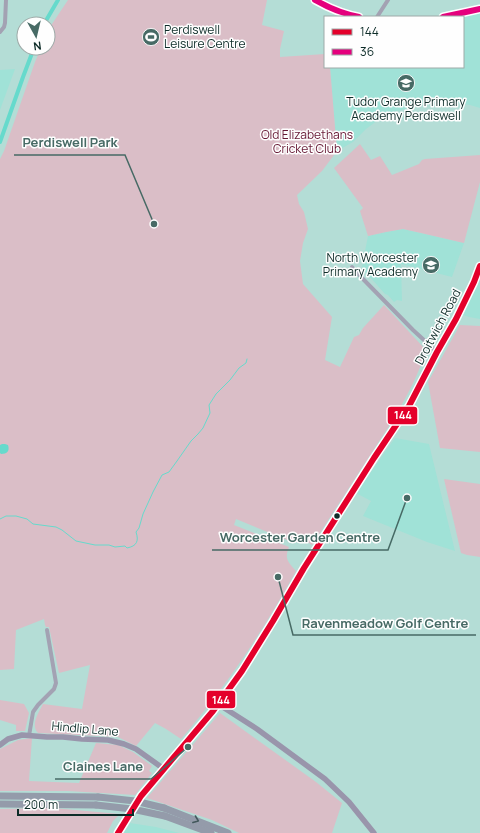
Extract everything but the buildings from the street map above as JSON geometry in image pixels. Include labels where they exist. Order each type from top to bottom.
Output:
[{"type":"highway","points":[[0,796],[98,797],[135,801],[164,808],[228,833]]},
{"type":"highway","points":[[0,804],[96,805],[132,809],[164,816],[211,833]]},
{"type":"main road","name":"Droitwich Road","points":[[118,833],[141,796],[209,717],[242,671],[304,568],[409,406],[456,319],[480,266]]},
{"type":"street","points":[[0,32],[5,23],[6,0]]},
{"type":"street","points":[[315,0],[332,10],[354,16]]},
{"type":"street","points":[[378,16],[388,0]]},
{"type":"street","points":[[448,16],[480,9]]},
{"type":"street","points":[[352,267],[413,330],[437,352]]},
{"type":"street","points":[[29,736],[33,712],[54,689],[56,683],[47,630]]},
{"type":"street","points":[[218,704],[256,729],[325,779],[349,802],[374,833]]},
{"type":"street","name":"Hindlip Lane","points":[[0,745],[4,741],[22,735],[108,740],[120,742],[136,749],[164,768]]},
{"type":"shaded area","name":"Tudor Grange Primary Academy Perdiswell","points":[[480,13],[480,108],[449,102],[426,102],[419,106],[392,112],[366,129],[353,142],[337,151],[330,68],[464,68],[464,16]]},
{"type":"shaded area","points":[[15,69],[0,110],[0,70]]},
{"type":"shaded area","name":"North Worcester Primary Academy","points":[[403,229],[464,243],[452,277],[401,264],[402,301],[397,300],[394,302],[388,295],[385,294],[362,266],[368,236]]},
{"type":"shaded area","points":[[480,277],[480,319],[463,315]]},
{"type":"shaded area","points":[[395,438],[429,444],[455,551],[427,542],[363,516],[371,501],[356,493]]},
{"type":"shaded area","points":[[130,823],[156,827],[179,833],[124,833]]},
{"type":"green space","name":"Old Elizabethans Cricket Club","points":[[68,0],[267,0],[262,25],[284,31],[280,49],[280,57],[324,54],[324,68],[330,68],[337,151],[322,171],[297,195],[299,204],[304,212],[308,229],[303,243],[300,261],[303,284],[332,317],[325,360],[340,367],[354,337],[359,335],[363,328],[384,305],[426,350],[417,376],[396,415],[312,545],[296,535],[292,542],[236,519],[234,525],[289,547],[287,557],[296,571],[243,658],[213,700],[181,739],[155,723],[136,746],[118,737],[38,733],[35,722],[43,704],[82,709],[90,665],[59,673],[49,627],[46,627],[44,619],[16,630],[14,669],[0,670],[0,159],[38,56],[56,56],[56,18]]},
{"type":"green space","points":[[360,144],[371,160],[380,156],[392,175],[419,164],[425,159],[480,155],[480,182],[464,243],[403,229],[368,236],[360,211],[363,208],[334,168]]},
{"type":"green space","points":[[460,325],[480,326],[480,452],[440,448],[428,382]]},
{"type":"green space","points":[[444,479],[480,484],[480,557],[461,553]]},
{"type":"green space","points":[[0,700],[24,704],[29,713],[25,731],[16,731],[16,725],[0,720]]},
{"type":"green space","points":[[220,713],[316,782],[342,803],[332,833],[239,833],[212,820],[147,798]]},
{"type":"green space","points":[[32,738],[29,781],[79,783],[96,743],[118,745],[133,752],[152,766],[149,771],[152,773],[135,795],[68,791],[0,791],[0,749],[18,740]]},
{"type":"green space","points":[[53,808],[120,814],[113,821],[107,833],[0,833],[0,809]]},
{"type":"water","points":[[0,445],[8,445],[9,449],[6,453],[1,454]]},
{"type":"waterway","points":[[49,16],[58,0]]},
{"type":"waterway","points":[[0,142],[31,56]]},
{"type":"waterway","points":[[0,519],[6,516],[16,516],[27,519],[33,524],[56,527],[76,541],[95,545],[109,545],[115,547],[125,546],[127,548],[133,546],[137,540],[136,532],[139,528],[143,514],[162,475],[169,472],[191,441],[203,428],[210,413],[209,405],[216,394],[230,380],[239,368],[246,363],[247,359]]},
{"type":"transit line","name":"36","points":[[315,0],[326,6],[355,16]]},
{"type":"transit line","name":"36","points":[[448,16],[480,9]]},
{"type":"transit line","name":"144","points":[[118,833],[141,796],[213,711],[242,671],[304,568],[409,406],[456,319],[480,266]]},
{"type":"place","name":"Perdiswell Leisure Centre","points":[[151,37]]},
{"type":"place","name":"Tudor Grange Primary Academy Perdiswell","points":[[406,83]]},
{"type":"place","name":"Perdiswell Park","points":[[154,224]]},
{"type":"place","name":"North Worcester Primary Academy","points":[[431,265]]},
{"type":"place","name":"Worcester Garden Centre","points":[[407,498]]},
{"type":"place","name":"Ravenmeadow Golf Centre","points":[[278,577]]},
{"type":"place","name":"Claines Lane","points":[[188,747]]}]
